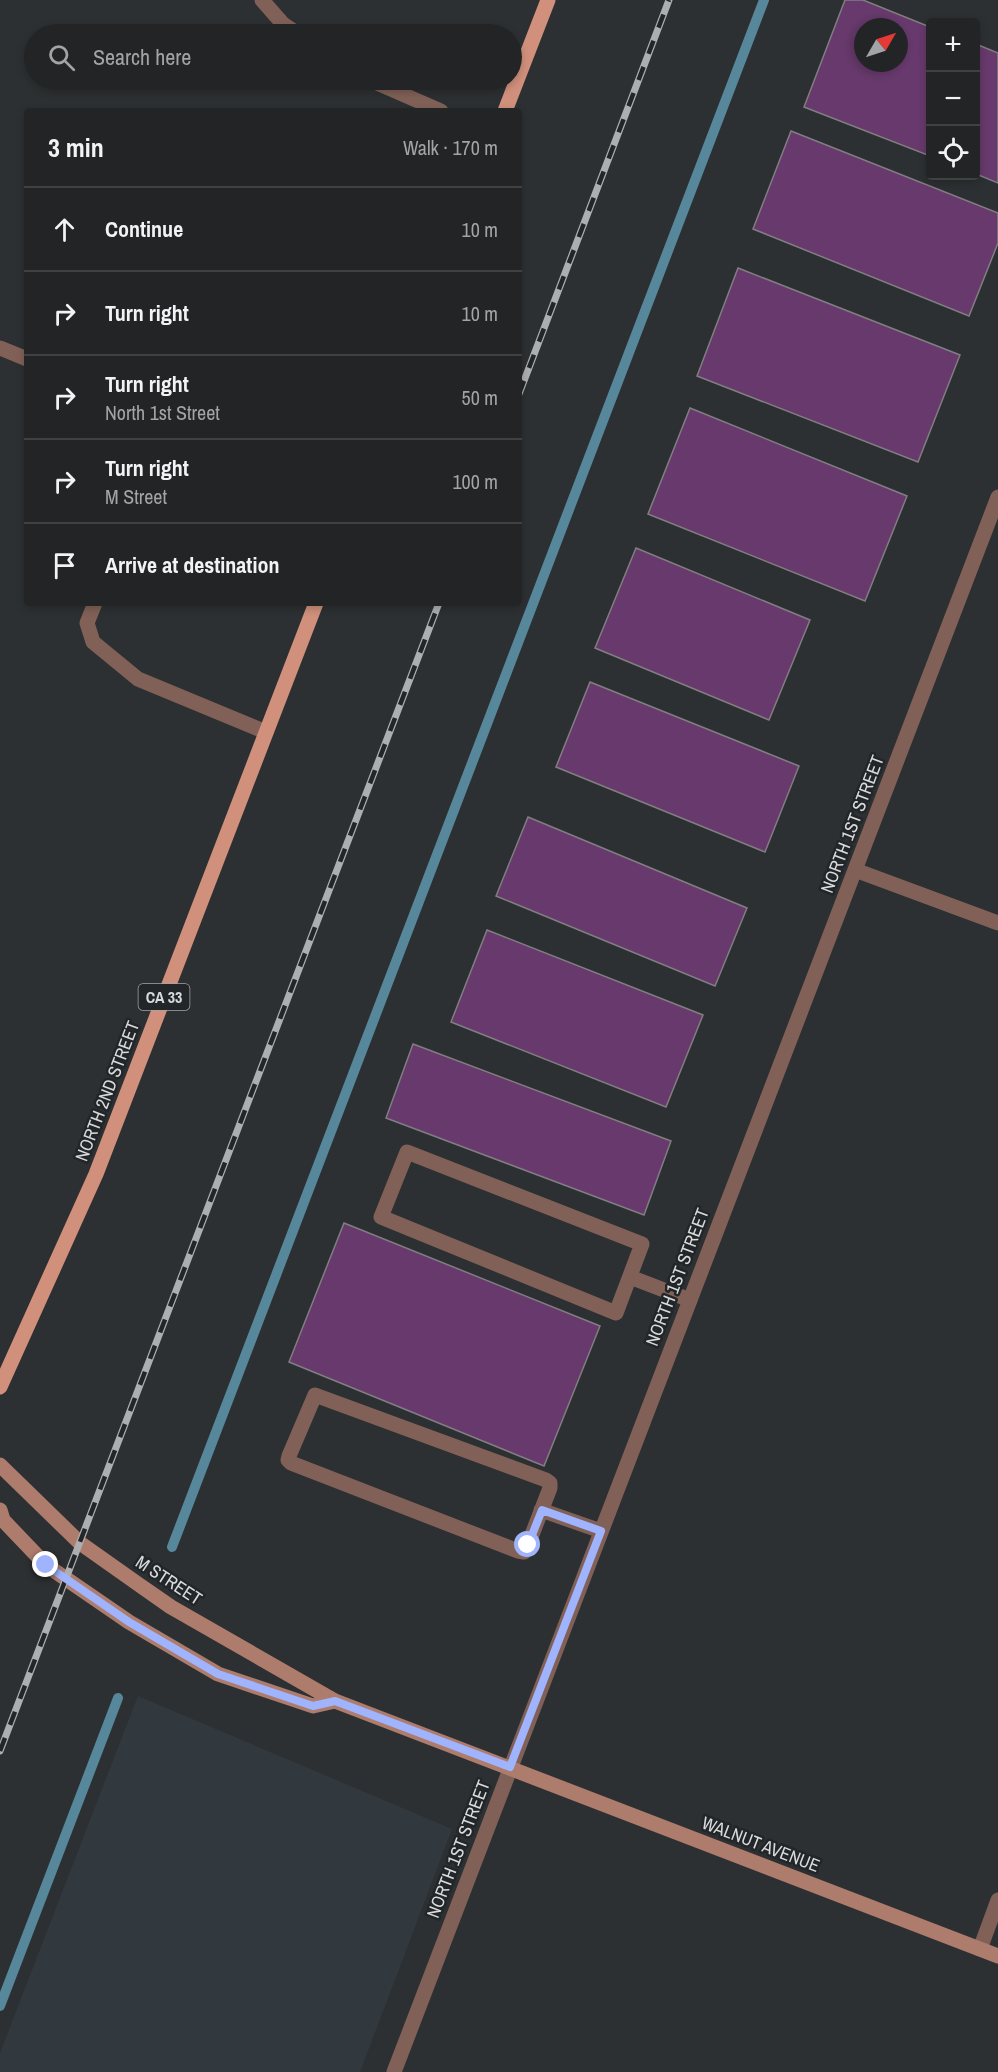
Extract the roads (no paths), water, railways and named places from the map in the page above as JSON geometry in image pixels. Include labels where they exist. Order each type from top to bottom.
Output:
[{"type":"main road","points":[[522,69],[548,0]]},
{"type":"main road","points":[[507,108],[514,90]]},
{"type":"main road","name":"NORTH 2ND STREET","points":[[0,1387],[96,1174],[315,606]]},
{"type":"street","points":[[262,0],[283,24]]},
{"type":"street","points":[[392,90],[434,108]]},
{"type":"street","points":[[0,348],[24,357]]},
{"type":"street","name":"NORTH 1ST STREET","points":[[394,2072],[998,497]]},
{"type":"street","points":[[93,606],[87,622],[93,642],[138,679],[267,732]]},
{"type":"street","points":[[855,870],[998,923]]},
{"type":"street","points":[[407,1152],[642,1244],[630,1278],[616,1313],[381,1217],[407,1152]]},
{"type":"street","points":[[630,1278],[690,1300]]},
{"type":"street","points":[[315,1395],[319,1395],[546,1480],[550,1483],[550,1488],[542,1510],[524,1552],[518,1551],[288,1460],[312,1399],[315,1395]]},
{"type":"street","name":"M STREET","points":[[0,1465],[80,1543],[171,1607],[335,1701],[510,1767]]},
{"type":"street","name":"M STREET","points":[[0,1510],[3,1520],[46,1565],[129,1622],[218,1674],[313,1706],[335,1701]]},
{"type":"street","points":[[542,1510],[601,1531]]},
{"type":"street","name":"WALNUT AVENUE","points":[[510,1767],[998,1956]]},
{"type":"street","points":[[980,1949],[998,1900]]},
{"type":"waterway","points":[[172,1547],[764,0]]},
{"type":"waterway","points":[[0,2006],[118,1698]]},
{"type":"railway","points":[[522,386],[669,0]]},
{"type":"railway","points":[[0,1751],[438,606]]}]
